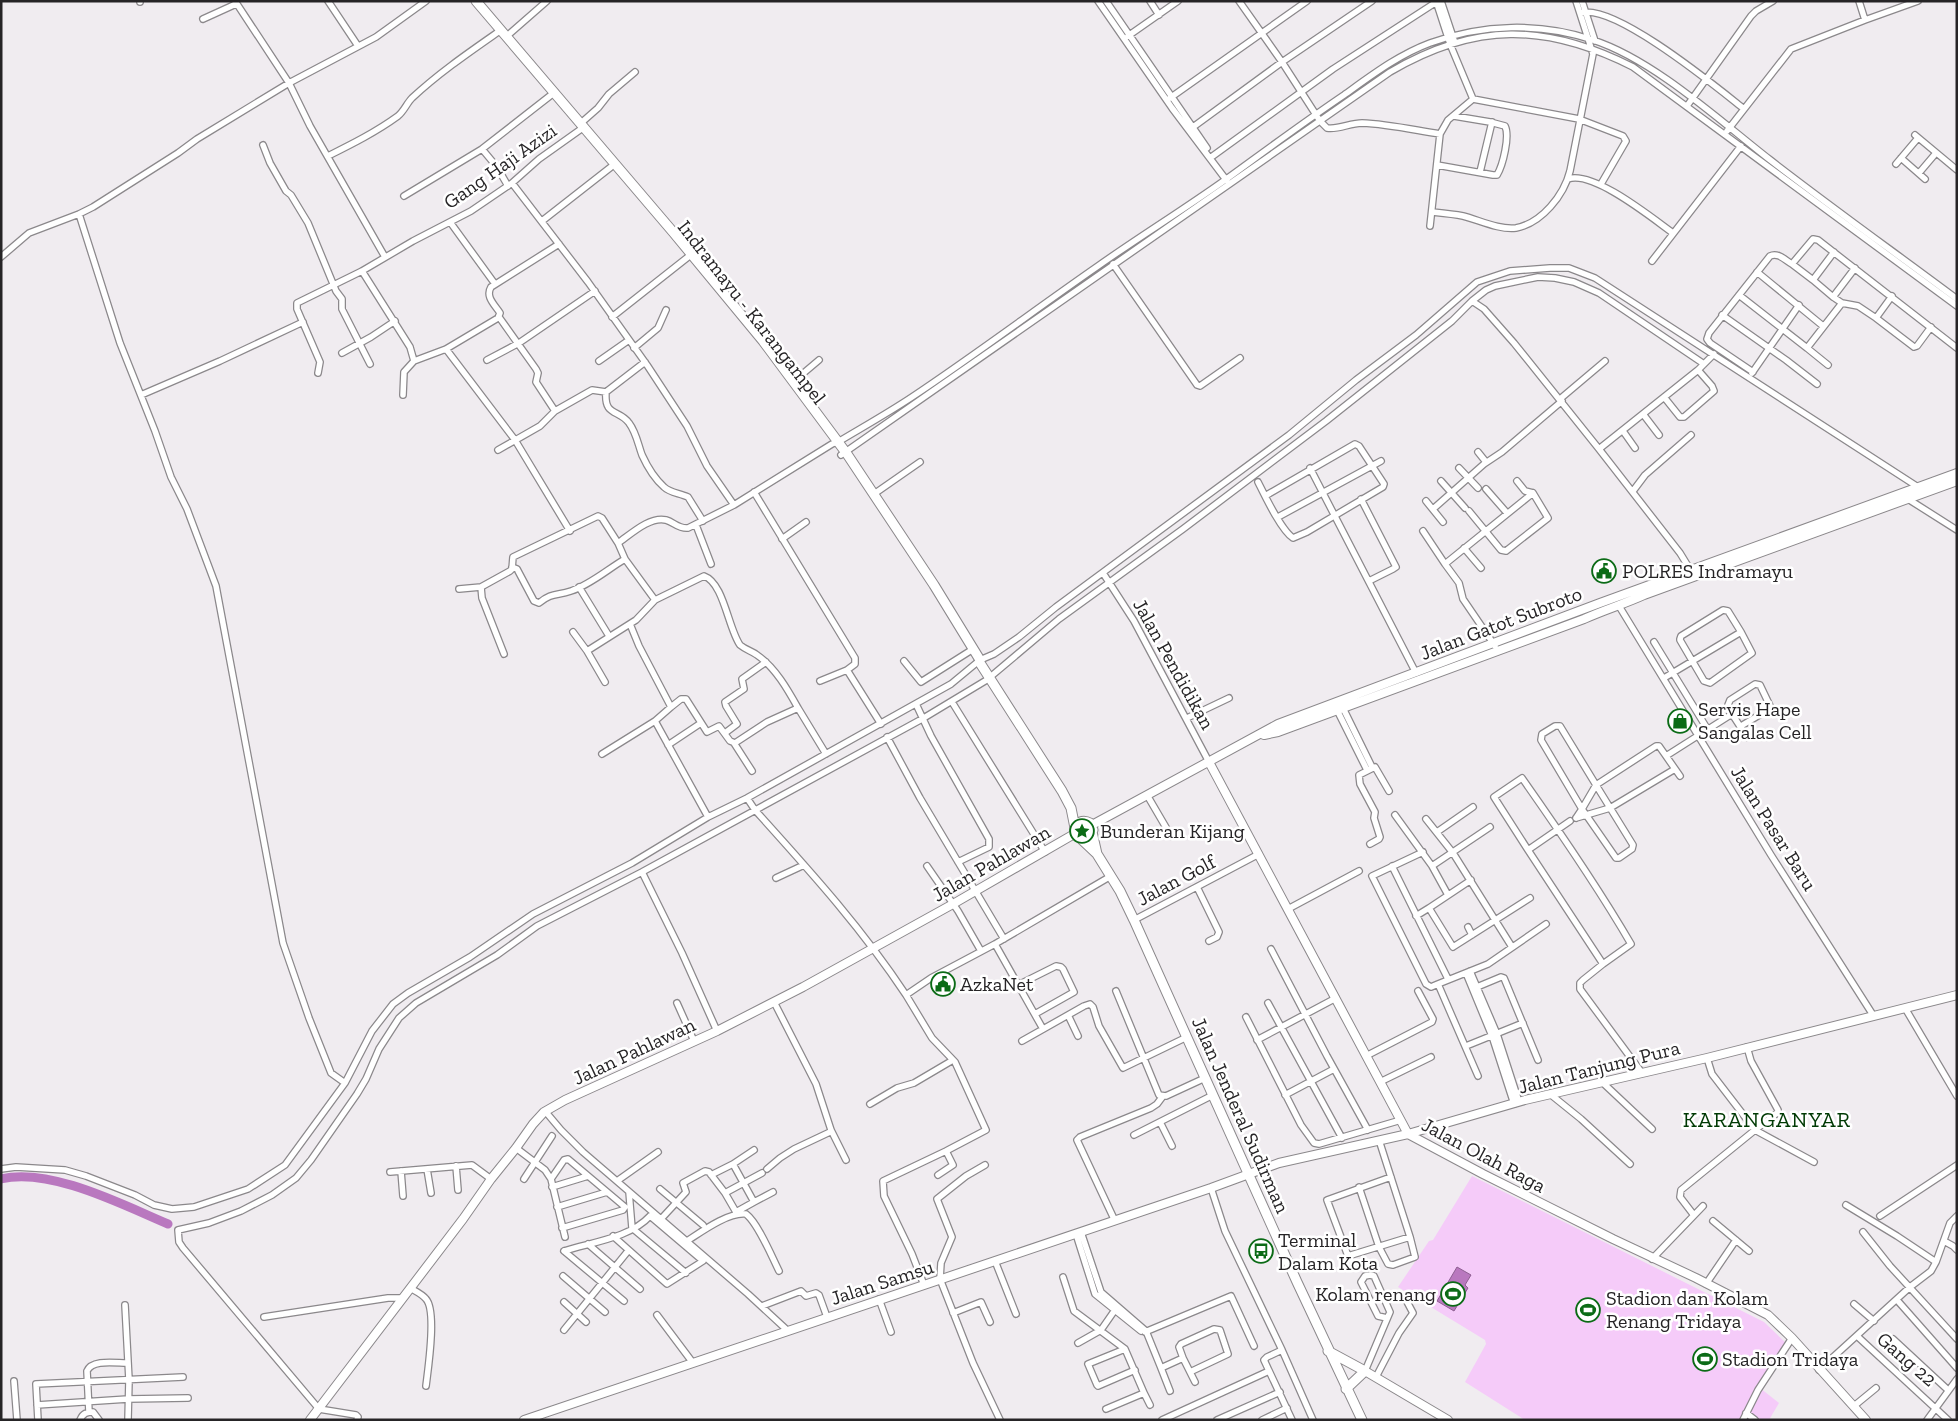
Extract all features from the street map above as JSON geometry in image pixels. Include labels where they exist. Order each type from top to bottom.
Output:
[{"type":"main road","name":"Indramayu - Karangampel","points":[[469,1],[502,33]]},
{"type":"main road","name":"Indramayu - Karangampel","points":[[476,1],[688,254],[874,494],[934,585],[989,678],[1071,808]]},
{"type":"main road","name":"Indramayu - Karangampel","points":[[582,126],[611,166],[623,177]]},
{"type":"main road","points":[[688,254],[763,341],[839,448]]},
{"type":"main road","name":"Indramayu - Karangampel","points":[[839,448],[970,652],[980,662]]},
{"type":"main road","points":[[1071,808],[1091,826],[1097,854]]},
{"type":"main road","points":[[1071,808],[1077,833],[1097,854]]},
{"type":"main road","points":[[1077,833],[1081,821],[1091,826]]},
{"type":"main road","points":[[1077,833],[1088,838],[1091,826]]},
{"type":"main road","name":"Jalan Jenderal Sudirman","points":[[1097,854],[1134,920],[1328,1351],[1362,1420]]},
{"type":"main road","points":[[1328,1351],[1365,1372],[1346,1389]]},
{"type":"street","points":[[328,1],[358,46]]},
{"type":"street","points":[[1,257],[29,233],[79,214],[178,153],[204,134],[289,83],[376,37],[426,1]]},
{"type":"street","points":[[328,156],[365,137],[398,115],[411,99],[468,52],[502,33],[547,1]]},
{"type":"street","points":[[1098,1],[1127,37]]},
{"type":"street","points":[[1106,1],[1127,37],[1190,129],[1229,181]]},
{"type":"street","points":[[1150,1],[1159,15]]},
{"type":"street","points":[[1127,37],[1178,1]]},
{"type":"street","points":[[1239,1],[1282,62],[1324,127],[1330,129],[1352,124],[1380,124],[1440,134]]},
{"type":"street","points":[[1169,98],[1307,1]]},
{"type":"street","points":[[1211,157],[1333,69],[1438,1],[1473,99]]},
{"type":"street","points":[[1576,1],[1583,12],[1598,14],[1632,28],[1654,41],[1743,108]]},
{"type":"street","points":[[1432,212],[1463,216],[1516,228],[1534,220],[1550,207],[1564,189],[1568,178],[1594,50],[1583,12],[1582,1]]},
{"type":"street","points":[[1687,106],[1751,16],[1773,1]]},
{"type":"street","points":[[1860,1],[1866,20]]},
{"type":"street","points":[[1724,134],[1791,49],[1918,1]]},
{"type":"street","points":[[203,19],[236,2],[289,83],[385,257]]},
{"type":"street","points":[[1190,129],[1282,62],[1371,2]]},
{"type":"street","points":[[839,448],[1088,272],[1320,121],[1390,72],[1414,58],[1452,42],[1495,28],[1529,27],[1591,39],[1642,64],[1692,98],[1769,164],[1957,306]]},
{"type":"street","points":[[618,543],[656,519],[668,520],[684,528],[696,525],[754,492],[839,448],[1114,265],[1229,181],[1315,114],[1408,52],[1452,42],[1492,35],[1518,34],[1553,38],[1594,50],[1633,67],[1957,299]]},
{"type":"street","name":"Gang Haji Azizi","points":[[303,322],[296,306],[297,302],[362,270],[471,211],[510,184],[582,126],[609,94],[635,72]]},
{"type":"street","points":[[404,196],[482,150],[553,94]]},
{"type":"street","points":[[1430,226],[1440,134],[1445,122],[1473,99]]},
{"type":"street","points":[[1473,99],[1579,119],[1623,136],[1626,141],[1601,184]]},
{"type":"street","points":[[1437,165],[1496,176],[1500,169],[1508,133],[1505,126],[1454,116]]},
{"type":"street","points":[[1480,172],[1492,122]]},
{"type":"street","points":[[1896,164],[1916,137],[1957,170]]},
{"type":"street","points":[[263,145],[270,163],[286,191],[291,195],[308,223],[333,284],[341,298],[342,309],[370,364]]},
{"type":"street","points":[[1652,261],[1741,146]]},
{"type":"street","points":[[482,150],[542,221],[595,291],[688,426],[707,466],[734,505]]},
{"type":"street","points":[[1919,172],[1936,152]]},
{"type":"street","points":[[1900,158],[1919,172],[1925,179]]},
{"type":"street","points":[[542,221],[611,166]]},
{"type":"street","points":[[1568,178],[1578,176],[1601,184],[1674,233]]},
{"type":"street","points":[[79,214],[120,343],[171,477],[187,509],[216,586],[283,943],[331,1073],[345,1083]]},
{"type":"street","points":[[450,222],[495,284]]},
{"type":"street","points":[[1792,264],[1813,240],[1818,240],[1957,348]]},
{"type":"street","points":[[555,411],[536,382],[537,372],[519,343],[499,317],[500,314],[488,295],[490,289],[495,284],[560,244]]},
{"type":"street","points":[[1813,280],[1834,252]]},
{"type":"street","points":[[612,317],[688,254]]},
{"type":"street","points":[[1917,488],[1751,374],[1708,342],[1709,332],[1768,258],[1774,254],[1792,264],[1842,303],[1858,306],[1876,318],[1913,347],[1917,346],[1931,327]]},
{"type":"street","points":[[1110,258],[1197,385],[1200,386],[1209,381],[1240,358]]},
{"type":"street","points":[[357,1420],[358,1417],[356,1415],[319,1409],[183,1248],[178,1230],[209,1223],[241,1211],[279,1192],[296,1178],[311,1160],[357,1094],[379,1049],[399,1018],[416,1003],[497,955],[537,926],[642,872],[952,702],[989,678],[1106,578],[1416,335],[1470,288],[1484,279],[1510,271],[1569,268],[1595,278],[1714,354],[1751,374]]},
{"type":"street","points":[[1833,297],[1855,268]]},
{"type":"street","points":[[362,270],[410,347],[414,361]]},
{"type":"street","points":[[1088,272],[1094,278]]},
{"type":"street","points":[[1757,272],[1824,326]]},
{"type":"street","points":[[1,1169],[16,1167],[65,1170],[114,1186],[160,1206],[172,1209],[194,1207],[248,1189],[282,1167],[345,1083],[372,1031],[394,1004],[408,993],[470,957],[533,914],[632,863],[708,818],[748,799],[847,741],[917,706],[1106,578],[1183,529],[1421,346],[1486,290],[1495,286],[1538,277],[1574,282],[1599,293],[1705,363]]},
{"type":"street","points":[[487,360],[519,343],[595,291]]},
{"type":"street","points":[[1739,295],[1828,365]]},
{"type":"street","points":[[1876,318],[1892,296]]},
{"type":"street","points":[[1472,301],[1490,316],[1561,400],[1680,553],[1691,571]]},
{"type":"street","points":[[1807,348],[1842,303]]},
{"type":"street","points":[[1751,374],[1799,306]]},
{"type":"street","points":[[634,348],[658,328],[666,310]]},
{"type":"street","points":[[1722,315],[1817,384]]},
{"type":"street","points":[[403,395],[404,372],[414,361],[446,349],[499,317]]},
{"type":"street","points":[[342,353],[395,321]]},
{"type":"street","points":[[141,395],[303,322],[320,362],[318,373]]},
{"type":"street","points":[[599,361],[629,340]]},
{"type":"street","points":[[446,349],[515,440],[570,530]]},
{"type":"street","points":[[1599,449],[1698,370],[1714,354]]},
{"type":"street","points":[[793,382],[819,360]]},
{"type":"street","points":[[1433,509],[1486,462],[1502,452],[1605,360]]},
{"type":"street","points":[[498,450],[540,426],[555,411],[592,390],[606,392],[645,362]]},
{"type":"street","points":[[1664,397],[1680,417],[1684,417],[1714,392],[1712,386],[1698,370]]},
{"type":"street","points":[[606,392],[605,401],[608,407],[614,414],[628,421],[646,461],[663,486],[668,491],[688,497],[703,521]]},
{"type":"street","points":[[1643,414],[1660,435]]},
{"type":"street","points":[[1623,431],[1636,448]]},
{"type":"street","points":[[1632,491],[1641,479],[1692,435]]},
{"type":"street","points":[[1279,443],[1285,451]]},
{"type":"street","points":[[1258,482],[1265,496],[1288,534],[1295,538],[1384,485],[1373,465],[1359,446],[1355,444],[1310,468],[1265,496]]},
{"type":"street","points":[[1478,452],[1486,462]]},
{"type":"street","points":[[1278,517],[1381,461]]},
{"type":"street","points":[[874,494],[920,462]]},
{"type":"street","points":[[1310,468],[1416,673]]},
{"type":"street","points":[[1459,468],[1478,488]]},
{"type":"street","name":"Jalan Gatot Subroto","points":[[1257,736],[1278,732],[1340,709],[1640,588],[1957,473]]},
{"type":"street","points":[[1440,481],[1503,551],[1506,551],[1548,516],[1533,493],[1525,491],[1517,480]]},
{"type":"street","name":"Jalan Gatot Subroto","points":[[1091,826],[1278,724],[1416,673],[1584,619],[1644,595],[1957,482]]},
{"type":"street","points":[[1486,489],[1507,513]]},
{"type":"street","points":[[754,492],[855,658],[855,664],[847,670],[820,681]]},
{"type":"street","points":[[1445,564],[1533,493]]},
{"type":"street","points":[[1361,499],[1396,567],[1369,581]]},
{"type":"street","points":[[1910,499],[1957,530]]},
{"type":"street","points":[[1426,501],[1444,522]]},
{"type":"street","points":[[459,589],[481,587],[510,572],[513,557],[599,516],[618,543],[625,559],[655,600]]},
{"type":"street","points":[[782,539],[806,522]]},
{"type":"street","points":[[696,525],[711,564]]},
{"type":"street","points":[[1422,531],[1459,583],[1463,599],[1495,647]]},
{"type":"street","points":[[1464,548],[1481,568]]},
{"type":"street","points":[[512,568],[517,570],[537,603],[552,594],[570,591],[579,587],[625,559]]},
{"type":"street","points":[[587,651],[630,624],[642,615],[655,600],[699,577],[707,577],[725,606],[738,642],[743,648],[756,654],[766,662],[782,682],[826,754]]},
{"type":"street","name":"Jalan Pendidikan","points":[[1106,578],[1134,622],[1209,762]]},
{"type":"street","points":[[481,587],[482,598],[504,654]]},
{"type":"street","points":[[579,587],[609,636]]},
{"type":"street","name":"Jalan Pasar Baru","points":[[1619,606],[1664,678],[1697,736],[1873,1015]]},
{"type":"street","points":[[1723,610],[1726,610],[1752,653],[1710,683],[1704,681],[1693,662],[1680,638],[1723,610]]},
{"type":"street","points":[[630,624],[671,707]]},
{"type":"street","points":[[572,632],[587,651],[605,682]]},
{"type":"street","points":[[1664,678],[1740,632]]},
{"type":"street","points":[[1654,642],[1708,730]]},
{"type":"street","points":[[904,660],[921,682],[970,652]]},
{"type":"street","points":[[725,733],[737,724],[725,703],[744,689],[742,679],[766,662]]},
{"type":"street","points":[[847,670],[881,724]]},
{"type":"street","points":[[1741,726],[1771,708],[1760,685],[1755,684],[1730,700],[1728,705],[1732,714],[1748,737]]},
{"type":"street","points":[[1187,718],[1229,698]]},
{"type":"street","points":[[602,754],[655,721],[681,699],[686,699],[707,732],[719,726],[734,743],[752,771]]},
{"type":"street","points":[[952,702],[1045,852]]},
{"type":"street","points":[[917,706],[990,839],[988,847],[958,862]]},
{"type":"street","points":[[734,743],[767,722],[798,708]]},
{"type":"street","points":[[1340,709],[1370,769]]},
{"type":"street","points":[[1666,756],[1732,714]]},
{"type":"street","points":[[655,721],[708,818]]},
{"type":"street","points":[[668,745],[700,723]]},
{"type":"street","points":[[1555,726],[1560,726],[1610,808],[1633,847],[1617,859],[1582,809],[1543,745],[1541,740],[1542,734],[1555,726]]},
{"type":"street","points":[[887,737],[920,798],[1004,939]]},
{"type":"street","points":[[1675,769],[1610,808],[1576,818],[1596,785],[1656,746],[1659,746],[1680,776]]},
{"type":"street","name":"Jalan Olah Raga","points":[[1209,762],[1408,1134],[1483,1174],[1768,1315],[1792,1338],[1866,1420]]},
{"type":"street","points":[[1370,844],[1380,837],[1374,818],[1376,812],[1358,780],[1359,775],[1376,768],[1389,791]]},
{"type":"street","points":[[1603,964],[1494,797],[1522,778],[1609,906],[1631,944],[1583,980],[1580,983],[1580,989],[1642,1073]]},
{"type":"street","points":[[1147,795],[1171,836]]},
{"type":"street","points":[[748,799],[804,865],[818,878],[874,948],[932,1038],[953,1060],[986,1130],[884,1180],[882,1183],[884,1196],[912,1254],[924,1285]]},
{"type":"street","points":[[1437,832],[1473,807]]},
{"type":"street","points":[[1395,815],[1432,866],[1448,895]]},
{"type":"street","points":[[1426,819],[1453,853],[1512,947]]},
{"type":"street","points":[[1528,850],[1570,821]]},
{"type":"street","points":[[1432,866],[1490,828]]},
{"type":"street","name":"Jalan Pahlawan","points":[[310,1420],[463,1219],[490,1179],[545,1111],[565,1100],[717,1031],[774,1002],[953,904],[1077,833]]},
{"type":"street","points":[[1422,852],[1372,876],[1426,984],[1431,987],[1488,964],[1546,924]]},
{"type":"street","name":"Jalan Golf","points":[[1134,920],[1258,854]]},
{"type":"street","points":[[776,878],[804,865]]},
{"type":"street","points":[[926,866],[953,904],[981,952]]},
{"type":"street","points":[[1392,866],[1448,979]]},
{"type":"street","points":[[1288,909],[1359,871]]},
{"type":"street","points":[[642,872],[682,953],[717,1031]]},
{"type":"street","points":[[906,995],[931,978],[1004,939],[1111,876]]},
{"type":"street","points":[[1416,916],[1471,880]]},
{"type":"street","points":[[1197,887],[1219,932],[1217,937],[1209,941]]},
{"type":"street","points":[[1429,908],[1453,947],[1530,898]]},
{"type":"street","points":[[1468,927],[1472,935]]},
{"type":"street","points":[[995,944],[1043,1029]]},
{"type":"street","points":[[1271,949],[1334,1070],[1368,1130]]},
{"type":"street","points":[[1018,985],[1056,966],[1063,969],[1074,992],[1035,1014]]},
{"type":"street","points":[[1468,972],[1477,987],[1516,1103]]},
{"type":"street","points":[[1468,972],[1494,1035]]},
{"type":"street","points":[[1477,987],[1501,977],[1504,978],[1538,1060]]},
{"type":"street","points":[[1438,984],[1478,1076]]},
{"type":"street","points":[[1116,991],[1143,1058],[1162,1096]]},
{"type":"street","points":[[1366,1056],[1432,1022],[1433,1019],[1418,991]]},
{"type":"street","name":"Jalan Tanjung Pura","points":[[1249,1173],[1309,1155],[1408,1134],[1550,1094],[1707,1058],[1957,995]]},
{"type":"street","points":[[1257,1040],[1336,998]]},
{"type":"street","points":[[774,1002],[816,1084],[831,1130],[846,1160]]},
{"type":"street","points":[[677,1003],[694,1041]]},
{"type":"street","points":[[1268,1003],[1342,1138]]},
{"type":"street","points":[[1022,1041],[1084,1006],[1092,1005],[1099,1026],[1121,1066],[1124,1067],[1187,1037]]},
{"type":"street","points":[[1905,1008],[1957,1096]]},
{"type":"street","points":[[1068,1015],[1078,1036]]},
{"type":"street","points":[[1246,1017],[1301,1125],[1314,1143],[1319,1144],[1342,1138],[1401,1120]]},
{"type":"street","points":[[1466,1046],[1523,1023]]},
{"type":"street","points":[[1693,1214],[1680,1197],[1682,1190],[1777,1113],[1778,1110],[1752,1061],[1747,1047]]},
{"type":"street","points":[[1380,1082],[1431,1058]]},
{"type":"street","points":[[1707,1058],[1712,1074],[1756,1130],[1814,1162]]},
{"type":"street","points":[[870,1104],[897,1088],[914,1083],[953,1060]]},
{"type":"street","points":[[1285,1095],[1334,1070]]},
{"type":"street","points":[[1115,1221],[1077,1140],[1152,1108],[1162,1096],[1205,1078]]},
{"type":"street","points":[[1602,1082],[1652,1129]]},
{"type":"street","points":[[1550,1094],[1581,1119],[1630,1164]]},
{"type":"street","points":[[1134,1135],[1213,1095]]},
{"type":"street","points":[[545,1111],[583,1152],[762,1306],[787,1330]]},
{"type":"street","points":[[1160,1122],[1172,1146]]},
{"type":"street","points":[[725,1193],[764,1171],[780,1158],[831,1130]]},
{"type":"street","points":[[524,1179],[552,1136]]},
{"type":"street","points":[[1359,1187],[1379,1247],[1388,1264],[1393,1265],[1415,1256],[1379,1140]]},
{"type":"street","points":[[516,1148],[545,1170],[551,1179],[565,1237]]},
{"type":"street","points":[[711,1175],[733,1164],[754,1150]]},
{"type":"street","points":[[938,1175],[953,1165],[946,1151]]},
{"type":"street","points":[[617,1181],[658,1152]]},
{"type":"street","points":[[551,1179],[566,1158],[569,1159],[625,1206],[625,1209],[562,1228]]},
{"type":"street","points":[[733,1164],[754,1202]]},
{"type":"street","points":[[985,1165],[966,1176],[937,1199],[952,1237],[941,1264],[940,1279],[973,1362],[1000,1420]]},
{"type":"street","points":[[1880,1216],[1957,1165]]},
{"type":"street","points":[[456,1166],[458,1190]]},
{"type":"street","points":[[390,1172],[475,1166],[490,1179]]},
{"type":"street","points":[[427,1169],[430,1193]]},
{"type":"street","points":[[400,1171],[403,1196]]},
{"type":"street","points":[[661,1219],[686,1192],[683,1183],[705,1171],[711,1175],[725,1193],[736,1212],[773,1192]]},
{"type":"street","name":"Jalan Samsu","points":[[524,1420],[787,1330],[995,1262],[1211,1188],[1249,1173]]},
{"type":"street","points":[[552,1187],[588,1176]]},
{"type":"street","points":[[1391,1176],[1327,1200],[1348,1256],[1410,1237]]},
{"type":"street","points":[[1211,1188],[1225,1231],[1313,1420]]},
{"type":"street","points":[[660,1189],[703,1225]]},
{"type":"street","points":[[557,1207],[607,1192]]},
{"type":"street","points":[[629,1192],[632,1228],[686,1273]]},
{"type":"street","points":[[1652,1258],[1702,1206]]},
{"type":"street","points":[[1846,1206],[1936,1262]]},
{"type":"street","points":[[687,1242],[711,1225],[736,1214],[746,1214],[766,1244],[779,1271]]},
{"type":"street","points":[[613,1236],[667,1284],[703,1261],[650,1216],[641,1225],[624,1233],[613,1236],[564,1251],[624,1301]]},
{"type":"street","points":[[1820,1370],[1910,1287],[1931,1271],[1951,1221],[1957,1216]]},
{"type":"street","points":[[1713,1221],[1749,1251]]},
{"type":"street","points":[[1863,1232],[1890,1266],[1957,1339]]},
{"type":"street","points":[[1078,1233],[1090,1270],[1101,1292],[1145,1333],[1170,1391]]},
{"type":"street","points":[[1706,1284],[1736,1240]]},
{"type":"street","points":[[1944,1241],[1957,1250]]},
{"type":"street","points":[[588,1244],[640,1289]]},
{"type":"street","points":[[564,1330],[628,1251]]},
{"type":"street","points":[[995,1262],[1016,1314]]},
{"type":"street","points":[[563,1276],[605,1312]]},
{"type":"street","points":[[1387,1318],[1378,1316],[1361,1282],[1365,1276],[1374,1276],[1390,1312],[1365,1372],[1448,1420]]},
{"type":"street","points":[[1063,1277],[1074,1311],[1125,1349],[1150,1405]]},
{"type":"street","points":[[410,1288],[426,1299],[430,1311],[430,1353],[426,1386]]},
{"type":"street","points":[[762,1306],[801,1291],[806,1296],[816,1293],[819,1295],[827,1317]]},
{"type":"street","points":[[1145,1333],[1231,1296],[1254,1346]]},
{"type":"street","points":[[264,1317],[388,1298],[402,1298]]},
{"type":"street","points":[[1376,1377],[1399,1333],[1413,1313],[1405,1298]]},
{"type":"street","points":[[880,1299],[891,1332]]},
{"type":"street","points":[[1897,1300],[1957,1368]]},
{"type":"street","points":[[564,1302],[586,1322]]},
{"type":"street","points":[[953,1313],[981,1302],[990,1322]]},
{"type":"street","points":[[1854,1304],[1874,1321]]},
{"type":"street","points":[[125,1305],[128,1420]]},
{"type":"street","points":[[1078,1343],[1101,1330],[1116,1307]]},
{"type":"street","points":[[657,1315],[693,1363]]},
{"type":"street","points":[[1190,1372],[1228,1354],[1220,1330],[1214,1329],[1181,1344],[1179,1347],[1183,1358],[1190,1372],[1195,1382]]},
{"type":"street","name":"Gang 22","points":[[1857,1336],[1948,1420]]},
{"type":"street","points":[[1743,1420],[1758,1390],[1792,1338]]},
{"type":"street","points":[[1893,1339],[1949,1388],[1957,1392]]},
{"type":"street","points":[[1125,1349],[1089,1363],[1097,1385],[1135,1370]]},
{"type":"street","points":[[1282,1350],[1264,1358],[1292,1420]]},
{"type":"street","points":[[1161,1368],[1183,1358]]},
{"type":"street","points":[[90,1412],[88,1367],[94,1364],[127,1363]]},
{"type":"street","points":[[1162,1420],[1269,1371]]},
{"type":"street","points":[[35,1377],[38,1420]]},
{"type":"street","points":[[36,1384],[183,1377]]},
{"type":"street","points":[[1927,1420],[1957,1379]]},
{"type":"street","points":[[14,1381],[16,1420]]},
{"type":"street","points":[[1854,1406],[1876,1388]]},
{"type":"street","points":[[1217,1420],[1280,1392]]},
{"type":"street","points":[[1106,1409],[1144,1393]]},
{"type":"street","points":[[37,1405],[128,1398],[188,1398]]},
{"type":"street","points":[[1262,1420],[1287,1408]]},
{"type":"street","points":[[80,1420],[82,1416],[90,1412],[94,1412],[99,1420]]},
{"type":"street","points":[[1234,1412],[1237,1420]]},
{"type":"street","points":[[1746,1413],[1755,1420]]},
{"type":"shaded area","name":"Stadion dan Kolam Renang Tridaya","points":[[1472,1176],[1764,1322],[1788,1345],[1760,1388],[1779,1403],[1769,1420],[1525,1420],[1465,1382],[1486,1344],[1485,1340],[1398,1287],[1429,1241],[1433,1240]]},
{"type":"shaded area","name":"Kolam renang","points":[[1457,1267],[1471,1275],[1465,1285],[1468,1288],[1454,1311],[1437,1301]]},
{"type":"waterway","points":[[1,1179],[20,1177],[41,1178],[64,1183],[108,1198],[168,1224]]},
{"type":"place","name":"POLRES Indramayu","points":[[1604,571]]},
{"type":"place","name":"Servis Hape Sangalas Cell","points":[[1680,721]]},
{"type":"place","name":"Bunderan Kijang","points":[[1082,831]]},
{"type":"place","name":"AzkaNet","points":[[943,984]]},
{"type":"place","name":"Terminal Dalam Kota","points":[[1261,1251]]},
{"type":"place","name":"Kolam renang","points":[[1453,1294]]},
{"type":"place","name":"Stadion dan Kolam Renang Tridaya","points":[[1588,1310]]},
{"type":"place","name":"Stadion Tridaya","points":[[1705,1359]]},
{"type":"district","name":"KARANGANYAR","points":[[1767,1119]]}]
